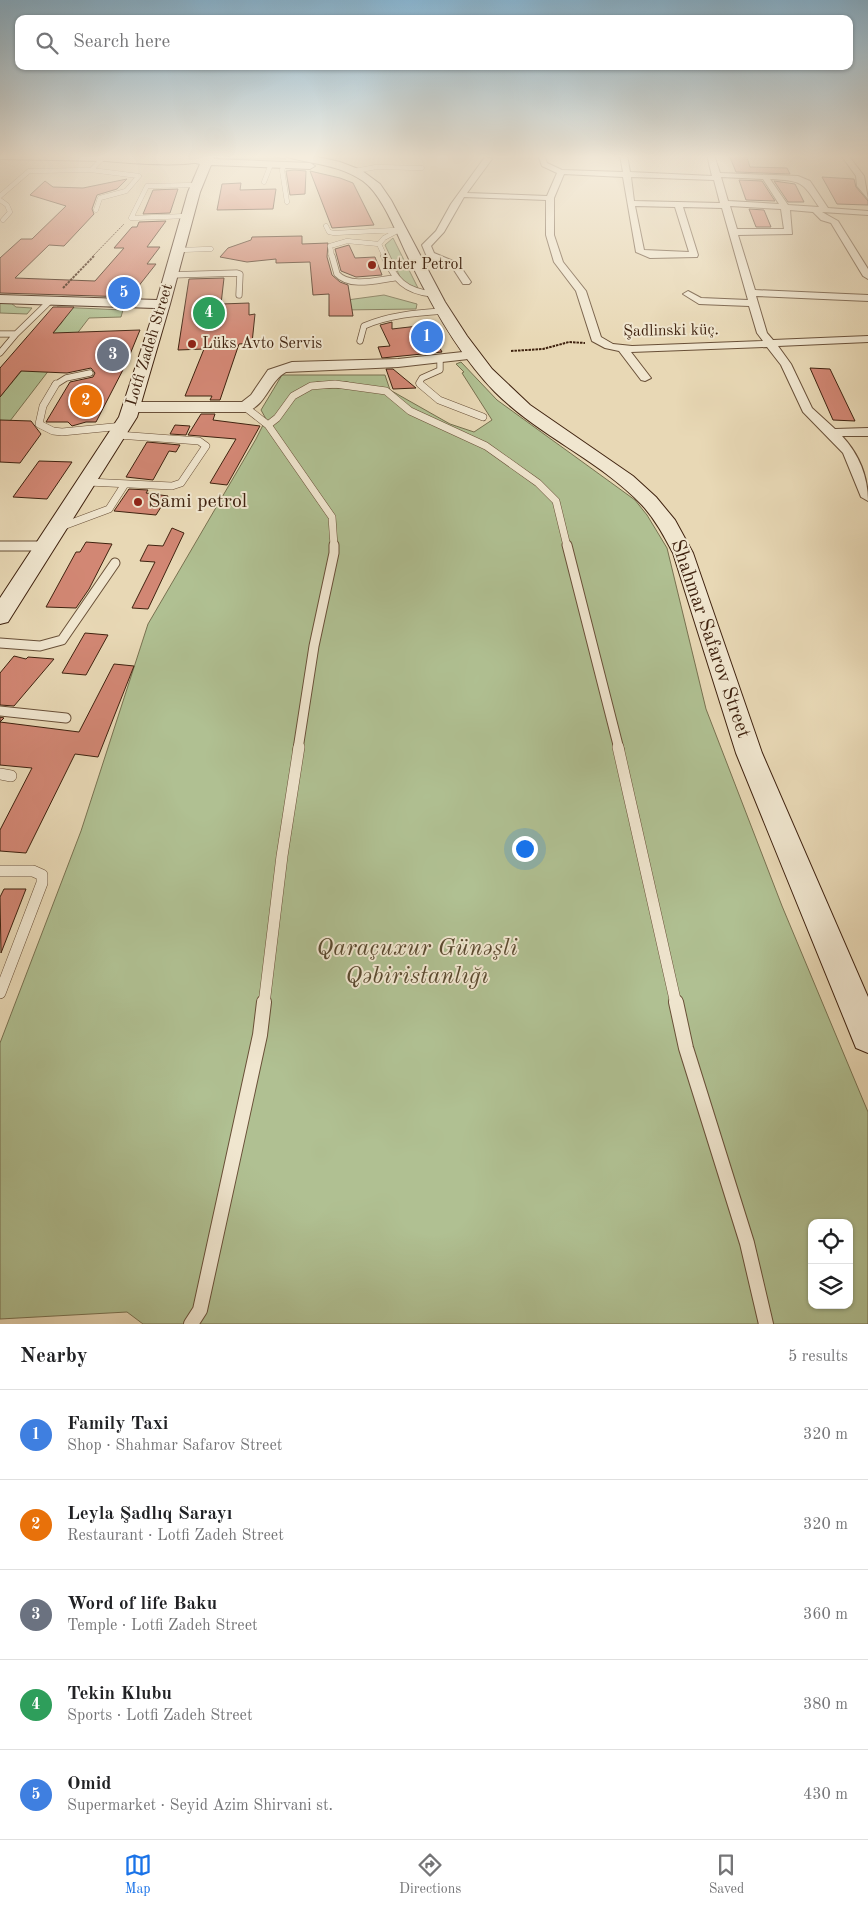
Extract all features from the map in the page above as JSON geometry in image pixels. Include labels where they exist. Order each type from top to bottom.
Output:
[{"type":"main road","name":"Lotfi Zadeh Street","points":[[0,616],[121,431],[132,407],[188,217]]},
{"type":"main road","name":"Shahmar Safarov Street","points":[[392,217],[432,294],[472,355],[517,403],[616,473],[642,495],[668,523],[683,553],[749,753],[868,1036]]},
{"type":"main road","points":[[0,299],[163,304]]},
{"type":"street","points":[[449,217],[446,225],[434,240],[426,245],[430,255],[455,265],[466,282]]},
{"type":"street","name":"Şadlinski küç.","points":[[550,217],[550,236],[559,262],[581,291],[596,339],[600,343],[624,349],[868,339]]},
{"type":"street","points":[[633,217],[640,252],[650,255],[694,255],[682,217]]},
{"type":"street","points":[[728,217],[762,333],[786,364],[807,410],[849,453],[868,497]]},
{"type":"street","points":[[733,232],[789,232],[787,217]]},
{"type":"street","points":[[823,217],[834,221],[868,276]]},
{"type":"street","points":[[410,251],[428,250]]},
{"type":"street","points":[[750,293],[868,298]]},
{"type":"street","points":[[688,294],[693,299],[698,300],[753,303]]},
{"type":"street","points":[[624,349],[645,378]]},
{"type":"street","points":[[132,407],[245,407],[254,403],[269,375],[282,367],[440,360],[472,355]]},
{"type":"street","points":[[831,433],[868,432]]},
{"type":"lane","points":[[3,220],[6,217]]},
{"type":"lane","points":[[132,217],[166,217]]},
{"type":"lane","points":[[326,226],[329,232],[334,233],[399,230]]},
{"type":"lane","points":[[379,244],[384,238],[399,230]]},
{"type":"lane","points":[[379,244],[333,243],[330,246],[337,275],[342,281],[351,282],[394,278]]},
{"type":"lane","points":[[379,244],[399,285],[412,292],[432,294]]},
{"type":"lane","points":[[178,250],[211,249]]},
{"type":"lane","points":[[171,274],[237,273],[240,274],[240,295]]},
{"type":"lane","points":[[0,353],[16,334],[50,301]]},
{"type":"lane","points":[[360,341],[364,326],[369,323],[409,314],[443,311]]},
{"type":"lane","points":[[0,334],[16,334]]},
{"type":"lane","points":[[440,360],[440,370],[422,378],[419,383],[438,400],[483,417]]},
{"type":"lane","points":[[88,482],[164,487],[181,483],[206,446],[199,441],[121,431],[52,431],[39,424],[38,414],[56,383],[74,375],[90,373]]},
{"type":"lane","points":[[268,424],[276,420],[284,412],[291,397],[298,391],[334,383],[380,389],[386,391],[410,411],[486,446],[538,483],[556,501],[629,788],[686,1048],[747,1243],[766,1324]]},
{"type":"lane","points":[[192,1324],[200,1310],[260,1035],[282,856],[311,666],[334,553],[332,517],[268,424],[245,407]]},
{"type":"lane","points":[[58,528],[109,509],[125,484]]},
{"type":"lane","points":[[0,546],[46,546]]},
{"type":"lane","points":[[0,643],[48,646],[57,644],[62,640],[115,563]]},
{"type":"lane","points":[[0,711],[66,718]]},
{"type":"lane","points":[[0,774],[11,776]]},
{"type":"lane","points":[[0,871],[33,870],[42,875],[42,883],[0,993]]},
{"type":"path","points":[[50,301],[120,226],[129,223]]},
{"type":"path","points":[[511,351],[543,349],[569,342],[600,343]]},
{"type":"green space","points":[[393,238],[418,288],[403,283],[385,245]]},
{"type":"green space","points":[[384,295],[417,304],[416,309],[342,310],[347,300]]},
{"type":"green space","points":[[0,302],[11,303],[16,307],[32,308],[27,314],[0,313]]},
{"type":"green space","points":[[57,307],[123,310],[121,317],[89,318],[0,434],[0,397],[63,321]]},
{"type":"green space","name":"Qaraçuxur Günəşli Qəbiristanlığı","points":[[461,362],[497,400],[635,500],[647,515],[667,548],[706,709],[782,906],[868,1112],[868,1324],[143,1324],[127,1312],[0,1319],[0,1043],[81,831],[148,624],[256,439],[266,419],[261,410],[282,375],[385,375],[390,390],[450,424],[474,432],[492,420],[462,373],[464,372],[456,364]]},
{"type":"building","points":[[55,217],[91,217],[64,246],[49,245],[15,278],[95,281],[124,248],[114,248],[132,227],[137,227],[139,222],[166,221],[147,247],[160,247],[147,264],[156,264],[130,297],[0,293],[0,258],[21,239],[32,239]]},
{"type":"building","points":[[328,217],[370,217],[374,225],[332,228]]},
{"type":"building","points":[[752,217],[767,217],[771,227],[756,227]]},
{"type":"building","points":[[302,236],[302,244],[328,243],[327,257],[332,275],[340,282],[348,285],[353,316],[329,316],[329,294],[313,295],[310,262],[276,263],[276,259],[247,262],[220,257],[228,248],[251,240],[252,237]]},
{"type":"building","points":[[349,245],[355,258],[375,257],[382,275],[356,277],[341,271],[335,249]]},
{"type":"building","points":[[224,278],[221,304],[249,303],[249,315],[255,314],[252,343],[239,344],[220,400],[210,400],[212,396],[185,396],[204,349],[178,350],[189,279]]},
{"type":"building","points":[[53,307],[74,307],[53,333],[140,330],[126,364],[96,422],[86,422],[72,426],[68,422],[46,422],[70,382],[93,377],[95,373],[91,368],[67,373],[21,371],[0,397],[0,368]]},
{"type":"building","points":[[392,322],[392,329],[427,325],[442,352],[382,358],[378,347],[390,346],[380,325]]},
{"type":"building","points":[[810,368],[830,369],[855,421],[833,420]]},
{"type":"building","points":[[386,369],[393,369],[416,388],[393,389]]},
{"type":"building","points":[[201,414],[215,414],[213,420],[260,426],[227,485],[210,483],[236,439],[188,435]]},
{"type":"building","points":[[0,420],[31,421],[41,434],[20,463],[0,462]]},
{"type":"building","points":[[175,425],[190,426],[186,435],[170,434]]},
{"type":"building","points":[[147,442],[180,445],[176,452],[169,451],[153,480],[126,477]]},
{"type":"building","points":[[39,461],[72,462],[47,499],[13,497]]},
{"type":"building","points":[[129,489],[148,490],[146,493],[168,496],[156,515],[114,511]]},
{"type":"building","points":[[172,528],[184,533],[148,609],[132,608],[155,562],[140,561],[148,545],[163,546]]},
{"type":"building","points":[[86,542],[112,544],[89,589],[76,608],[46,607],[76,552],[80,552]]},
{"type":"building","points":[[85,633],[108,635],[86,675],[62,673]]},
{"type":"building","points":[[14,656],[26,659],[28,657],[54,659],[14,706],[0,705],[0,673]]},
{"type":"building","points":[[114,664],[134,666],[98,757],[75,754],[26,853],[0,851],[0,830],[32,768],[0,765],[0,722],[79,732]]},
{"type":"building","points":[[4,889],[26,889],[1,953],[0,897]]},
{"type":"place","name":"İnter Petrol","points":[[372,265]]},
{"type":"place","name":"Omid","points":[[124,293]]},
{"type":"place","name":"Tekin Klubu","points":[[209,313]]},
{"type":"place","name":"Family Taxi","points":[[427,337]]},
{"type":"place","name":"Lüks Avto Servis","points":[[192,344]]},
{"type":"place","name":"Word of life Baku","points":[[113,355]]},
{"type":"place","name":"Leyla Şadlıq Sarayı","points":[[86,401]]},
{"type":"place","name":"Sami petrol","points":[[138,502]]}]
